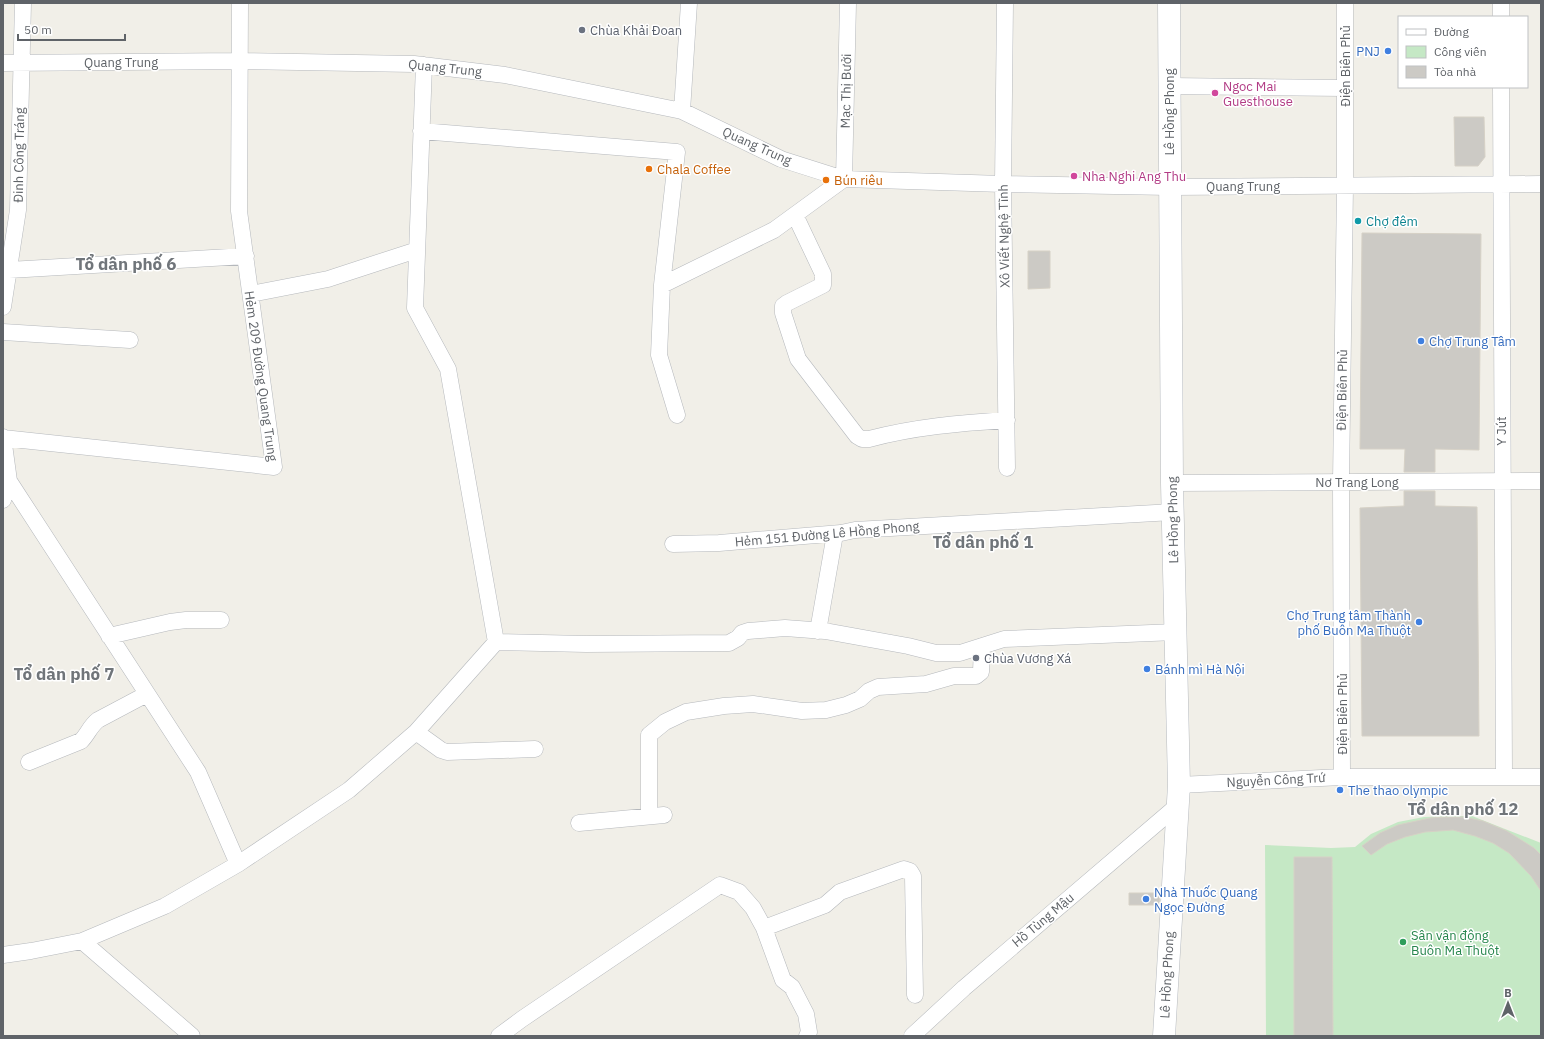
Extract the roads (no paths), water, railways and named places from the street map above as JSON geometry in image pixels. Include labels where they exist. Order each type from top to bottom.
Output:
[{"type":"street","name":"Đinh Công Tráng","points":[[3,307],[18,210],[23,3]]},
{"type":"street","name":"Hẻm 209 Đường Quang Trung","points":[[3,437],[274,467],[240,211],[240,3]]},
{"type":"street","points":[[682,111],[690,3]]},
{"type":"street","name":"Mạc Thị Bưởi","points":[[844,179],[848,3]]},
{"type":"street","name":"Xô Viết Nghệ Tĩnh","points":[[1005,3],[1003,184],[1008,468]]},
{"type":"street","name":"Lê Hồng Phong","points":[[1164,1036],[1178,795],[1172,482],[1169,3]]},
{"type":"street","name":"Điện Biên Phủ","points":[[1342,777],[1341,482],[1345,186],[1345,3]]},
{"type":"street","points":[[1501,3],[1501,16]]},
{"type":"street","name":"Quang Trung","points":[[3,63],[240,61],[424,65],[505,75],[682,111],[781,159],[844,179],[1170,187],[1541,184]]},
{"type":"street","points":[[424,65],[416,308],[448,369],[496,642]]},
{"type":"street","points":[[1170,86],[1345,88]]},
{"type":"street","name":"Y Jút","points":[[1501,88],[1500,185],[1504,776]]},
{"type":"street","points":[[422,131],[677,152],[662,285],[659,355],[677,415]]},
{"type":"street","points":[[662,285],[774,230],[844,179]]},
{"type":"street","points":[[795,215],[824,279],[823,285],[783,306],[782,313],[798,359],[857,436],[862,439],[869,440],[919,429],[957,423],[1007,420]]},
{"type":"street","points":[[251,294],[328,279],[417,250]]},
{"type":"street","points":[[9,270],[246,256]]},
{"type":"street","points":[[3,332],[130,340]]},
{"type":"street","points":[[3,437],[9,481],[198,772],[238,864]]},
{"type":"street","points":[[3,500],[9,481]]},
{"type":"street","name":"Nơ Trang Long","points":[[1172,482],[1541,481]]},
{"type":"street","name":"Hẻm 151 Đường Lê Hồng Phong","points":[[673,544],[719,543],[835,534],[855,530],[1173,512]]},
{"type":"street","points":[[818,631],[835,534]]},
{"type":"street","points":[[109,636],[170,622],[186,620],[221,620]]},
{"type":"street","points":[[3,955],[82,941],[165,906],[238,864],[349,790],[416,732],[496,642],[586,644],[729,643],[738,638],[742,633],[748,631],[785,628],[818,631],[908,646],[936,653],[960,653],[1004,639],[1176,632]]},
{"type":"street","points":[[579,823],[657,816],[649,735],[665,722],[686,712],[724,706],[753,704],[802,711],[826,710],[846,705],[860,699],[869,691],[878,687],[926,684],[954,676],[976,676],[982,672],[982,646]]},
{"type":"street","points":[[29,762],[81,740],[92,724],[147,694]]},
{"type":"street","points":[[416,732],[440,750],[448,752],[535,750]]},
{"type":"street","name":"Nguyễn Công Trứ","points":[[1178,795],[1342,777],[1541,777]]},
{"type":"street","name":"Hồ Tùng Mậu","points":[[914,1035],[1178,795]]},
{"type":"street","points":[[764,928],[825,905],[840,892],[904,869],[910,871],[913,876],[915,995]]},
{"type":"street","points":[[499,1036],[720,884],[739,892],[754,908],[764,928],[782,980],[792,987],[806,1014],[809,1032],[807,1036]]},
{"type":"street","points":[[82,941],[192,1036]]},
{"type":"place","name":"Chùa Khải Đoan","points":[[582,30]]},
{"type":"place","name":"PNJ","points":[[1388,51]]},
{"type":"place","name":"Ngoc Mai Guesthouse","points":[[1215,93]]},
{"type":"place","name":"Chala Coffee","points":[[649,169]]},
{"type":"place","name":"Nha Nghi Ang Thu","points":[[1074,176]]},
{"type":"place","name":"Bún riêu","points":[[826,180]]},
{"type":"place","name":"Chợ đêm","points":[[1358,221]]},
{"type":"place","name":"Chợ Trung Tâm","points":[[1421,341]]},
{"type":"place","name":"Chợ Trung tâm Thành phố Buôn Ma Thuột","points":[[1419,622]]},
{"type":"place","name":"Chùa Vương Xá","points":[[976,658]]},
{"type":"place","name":"Bánh mì Hà Nội","points":[[1147,669]]},
{"type":"place","name":"The thao olympic","points":[[1340,790]]},
{"type":"place","name":"Nhà Thuốc Quang Ngọc Đường","points":[[1146,899]]},
{"type":"place","name":"Sân vận động Buôn Ma Thuột","points":[[1403,942]]},
{"type":"district","name":"Tổ dân phố 6","points":[[126,264]]},
{"type":"district","name":"Tổ dân phố 1","points":[[983,542]]},
{"type":"district","name":"Tổ dân phố 7","points":[[64,674]]},
{"type":"district","name":"Tổ dân phố 12","points":[[1463,809]]}]
